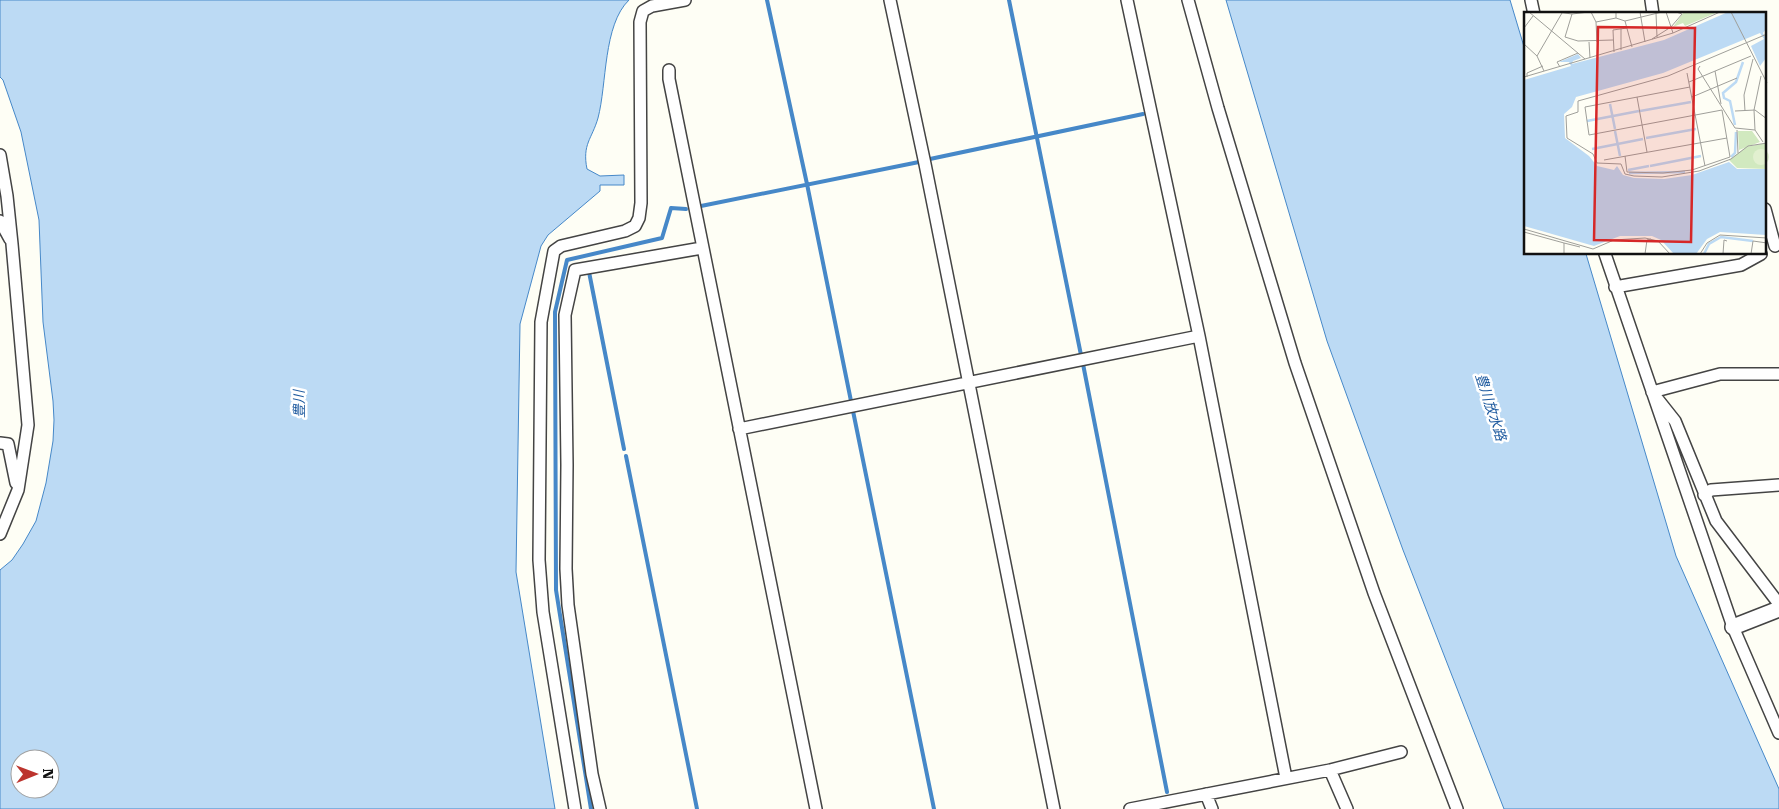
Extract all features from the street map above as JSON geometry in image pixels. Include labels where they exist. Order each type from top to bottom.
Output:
[{"type":"street","points":[[575,809],[543,612],[538,560],[541,322],[554,251],[561,246],[625,231],[635,226],[639,218],[641,203],[640,22],[643,11],[652,6],[685,0]]},
{"type":"street","points":[[890,0],[925,164],[1054,809]]},
{"type":"street","points":[[1127,0],[1199,336],[1286,778]]},
{"type":"street","points":[[1188,0],[1294,363],[1374,593],[1456,809]]},
{"type":"street","points":[[669,70],[669,79],[702,248],[816,809]]},
{"type":"street","points":[[0,155],[12,244],[28,425],[18,490],[0,534]]},
{"type":"street","points":[[1766,214],[1773,247]]},
{"type":"street","points":[[0,221],[12,244]]},
{"type":"street","points":[[600,809],[592,774],[568,605],[566,569],[565,315],[575,270],[702,248]]},
{"type":"street","points":[[1605,255],[1734,628],[1779,733]]},
{"type":"street","points":[[1615,287],[1741,265],[1759,255]]},
{"type":"street","points":[[739,429],[1199,336]]},
{"type":"street","points":[[1652,392],[1720,374],[1779,374]]},
{"type":"street","points":[[1652,392],[1674,420],[1716,521],[1779,604]]},
{"type":"street","points":[[0,443],[8,444],[18,490]]},
{"type":"street","points":[[1704,494],[1711,490],[1779,485]]},
{"type":"street","points":[[1734,628],[1779,609]]},
{"type":"street","points":[[1130,809],[1330,770],[1401,752]]},
{"type":"street","points":[[1330,770],[1346,809]]},
{"type":"street","points":[[1206,794],[1212,809]]},
{"type":"water","name":"豊川","points":[[0,0],[629,0],[614,24],[607,56],[598,118],[588,142],[586,153],[587,169],[600,176],[624,175],[624,185],[600,185],[600,191],[548,235],[541,246],[520,324],[516,572],[555,809],[0,809],[0,570],[12,560],[36,521],[46,483],[53,441],[54,420],[43,322],[39,220],[21,132],[3,80],[0,77]]},
{"type":"water","name":"豊川放水路","points":[[1226,0],[1510,0],[1524,47],[1524,255],[1586,255],[1676,556],[1779,789],[1779,809],[1504,809],[1403,550],[1327,341]]},
{"type":"waterway","points":[[767,0],[851,401]]},
{"type":"waterway","points":[[1009,0],[1081,355]]},
{"type":"waterway","points":[[930,159],[1143,114]]},
{"type":"waterway","points":[[701,206],[919,162]]},
{"type":"waterway","points":[[591,809],[556,590],[555,312],[567,260],[662,238],[671,208],[686,209]]},
{"type":"waterway","points":[[589,272],[624,449]]},
{"type":"waterway","points":[[1083,364],[1167,792]]},
{"type":"waterway","points":[[853,411],[934,809]]},
{"type":"waterway","points":[[626,456],[697,809]]}]
